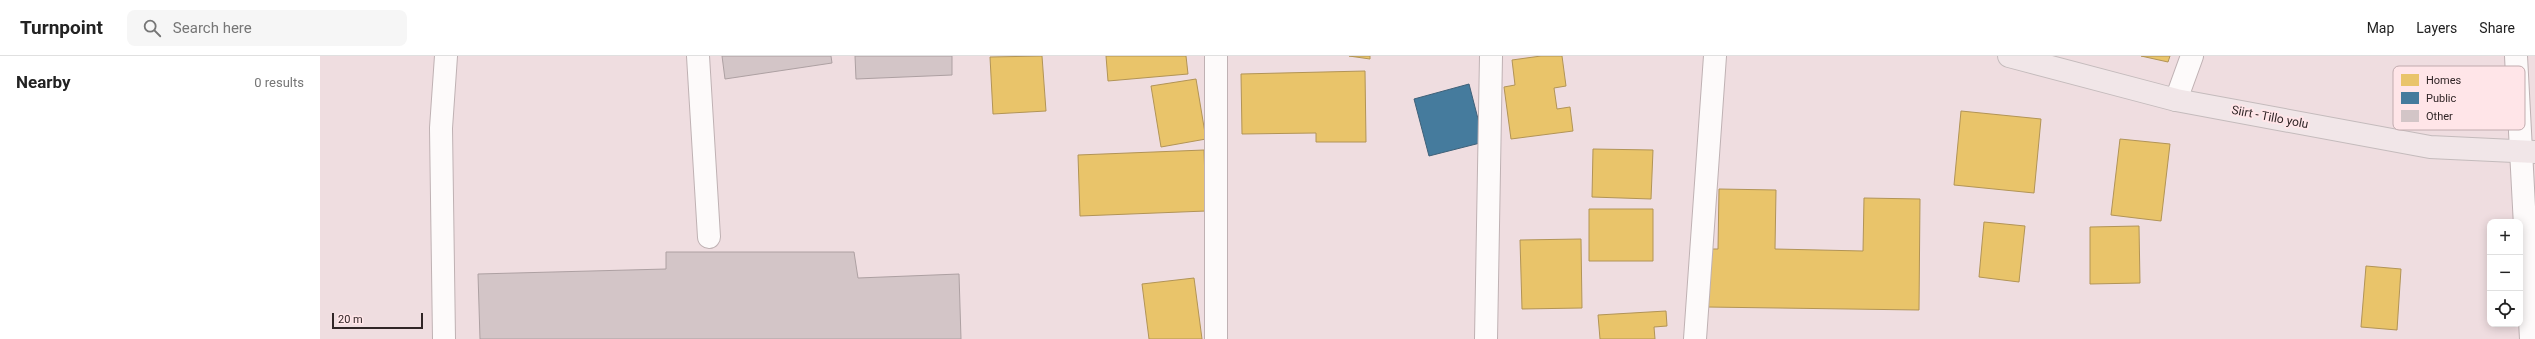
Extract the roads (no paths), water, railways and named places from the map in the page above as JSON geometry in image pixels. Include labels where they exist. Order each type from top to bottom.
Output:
[{"type":"main road","name":"Siirt - Tillo yolu","points":[[2009,56],[2176,100],[2430,147],[2528,152]]},
{"type":"street","points":[[444,339],[441,128],[446,56]]},
{"type":"street","points":[[698,56],[709,237]]},
{"type":"street","points":[[1216,56],[1216,339]]},
{"type":"street","points":[[1486,339],[1491,56]]},
{"type":"street","points":[[1695,339],[1715,56]]},
{"type":"street","points":[[2176,100],[2192,56]]},
{"type":"street","points":[[2516,56],[2517,66]]},
{"type":"street","points":[[2525,128],[2528,152],[2531,339]]}]
